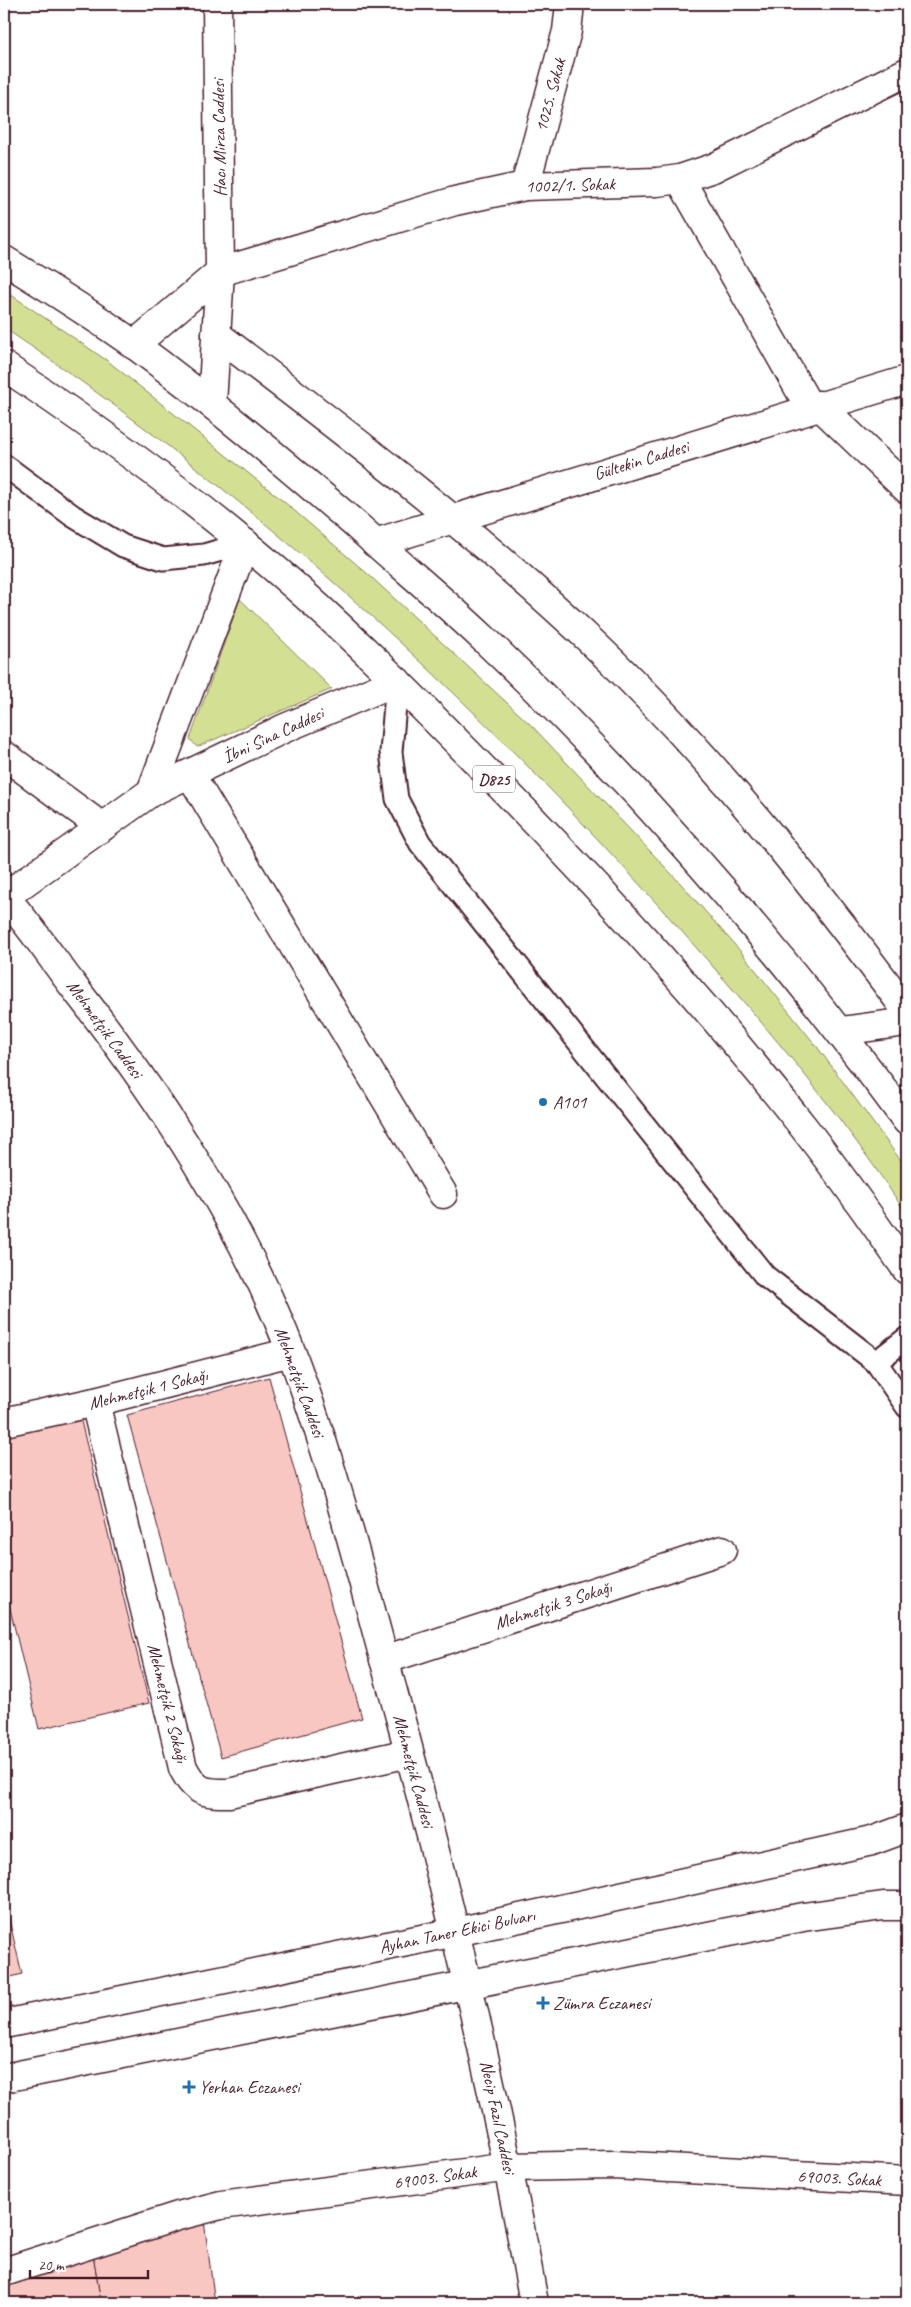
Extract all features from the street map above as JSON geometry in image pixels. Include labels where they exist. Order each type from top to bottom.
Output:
[{"type":"main road","name":"Hacı Mirza Caddesi","points":[[212,404],[220,272],[217,4]]},
{"type":"main road","name":"1025. Sokak","points":[[525,186],[567,32],[570,4]]},
{"type":"main road","name":"1002/1. Sokak","points":[[220,272],[455,201],[525,186],[637,183],[680,179],[714,168],[907,72]]},
{"type":"main road","points":[[680,179],[815,407],[907,489]]},
{"type":"main road","points":[[4,260],[134,345],[212,404],[483,638],[623,780],[695,858],[840,1032],[907,1121]]},
{"type":"main road","points":[[134,345],[220,272]]},
{"type":"main road","points":[[216,334],[454,518],[589,639],[662,714],[760,821],[833,911],[907,1012]]},
{"type":"main road","name":"D825","points":[[4,366],[74,413],[200,507],[245,543],[398,681],[555,842],[652,946],[805,1129],[907,1270]]},
{"type":"main road","name":"Gültekin Caddesi","points":[[375,543],[907,380]]},
{"type":"main road","points":[[151,792],[245,543]]},
{"type":"main road","name":"İbni Sina Caddesi","points":[[4,897],[151,792],[285,728],[398,681]]},
{"type":"main road","points":[[4,754],[102,826]]},
{"type":"main road","points":[[190,774],[443,1194]]},
{"type":"main road","name":"Mehmetçik Caddesi","points":[[4,897],[118,1043],[168,1117],[218,1199],[273,1308],[291,1352],[328,1460],[384,1660],[456,1932]]},
{"type":"main road","points":[[840,1032],[907,1022]]},
{"type":"main road","name":"Mehmetçik 1 Sokağı","points":[[4,1422],[95,1402],[291,1352]]},
{"type":"main road","name":"Mehmetçik 2 Sokağı","points":[[95,1402],[183,1768],[192,1785],[210,1793],[229,1793],[409,1754]]},
{"type":"main road","name":"Mehmetçik 3 Sokağı","points":[[384,1660],[722,1550]]},
{"type":"main road","name":"Ayhan Taner Ekici Bulvarı","points":[[4,2024],[456,1932],[872,1841],[907,1828]]},
{"type":"main road","points":[[4,2078],[803,1917],[883,1906],[907,1906]]},
{"type":"main road","name":"Necip Fazıl Caddesi","points":[[456,1932],[510,2167],[534,2303]]},
{"type":"main road","name":"69003. Sokak","points":[[4,2272],[178,2216],[221,2205],[510,2167],[641,2166],[907,2182]]},
{"type":"lane","points":[[4,466],[73,516],[123,546],[163,559],[204,555],[245,543]]},
{"type":"lane","points":[[398,681],[391,752],[398,799],[420,843],[765,1276],[876,1362],[907,1407]]},
{"type":"lane","points":[[876,1362],[907,1338]]},
{"type":"green space","points":[[4,290],[109,362],[282,500],[369,575],[532,726],[682,885],[741,952],[818,1048],[907,1169],[907,1215],[881,1176],[826,1102],[737,994],[600,842],[522,761],[442,682],[359,605],[274,531],[186,460],[96,392],[4,328]]},
{"type":"green space","points":[[240,599],[332,689],[197,747],[190,739]]},
{"type":"building","points":[[269,1377],[362,1718],[221,1757],[127,1415]]},
{"type":"building","points":[[80,1417],[149,1703],[39,1729],[4,1584],[4,1435]]},
{"type":"building","points":[[4,1898],[22,1974],[4,1979]]},
{"type":"building","points":[[204,2221],[215,2303],[101,2303],[93,2255]]},
{"type":"building","points":[[93,2255],[101,2303],[4,2303],[4,2283]]},
{"type":"place","name":"A101","points":[[543,1102]]},
{"type":"place","name":"Zümra Eczanesi","points":[[543,2003]]},
{"type":"place","name":"Yerhan Eczanesi","points":[[189,2087]]}]
